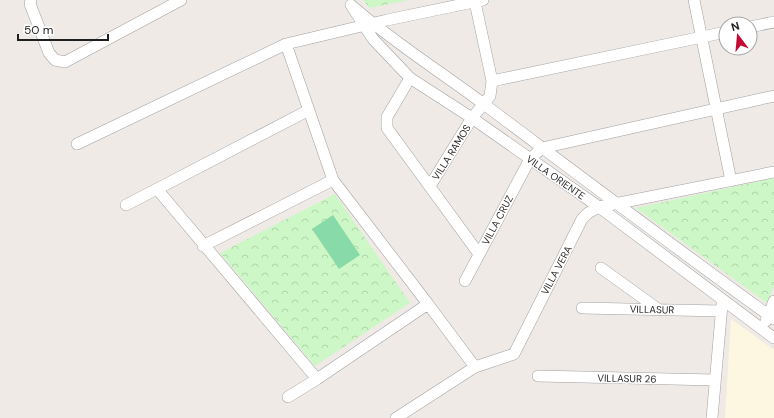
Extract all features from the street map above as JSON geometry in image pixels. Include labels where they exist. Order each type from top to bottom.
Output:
[{"type":"street","points":[[31,0],[30,4],[49,53],[55,60],[65,62],[181,0]]},
{"type":"street","points":[[694,0],[731,180]]},
{"type":"street","points":[[77,144],[286,44],[446,4],[479,1],[492,81],[718,34]]},
{"type":"street","name":"VILLA ORIENTE","points":[[349,2],[367,24],[373,39],[410,78],[472,118],[599,206],[774,338]]},
{"type":"street","points":[[758,25],[774,22]]},
{"type":"street","name":"VILLA ORIENTE","points":[[367,24],[384,30],[395,40],[483,104],[615,204],[771,317]]},
{"type":"street","points":[[286,44],[333,180],[475,367],[396,418]]},
{"type":"street","points":[[410,78],[387,117],[386,124],[479,254]]},
{"type":"street","name":"VILLA RAMOS","points":[[430,186],[472,118],[492,92],[492,81]]},
{"type":"street","points":[[542,148],[774,96]]},
{"type":"street","points":[[126,205],[309,110]]},
{"type":"street","name":"VILLA CRUZ","points":[[465,281],[530,159],[542,148]]},
{"type":"street","name":"VILLA VERA","points":[[475,367],[514,354],[582,219],[588,213],[599,206],[774,172]]},
{"type":"street","points":[[203,246],[333,180]]},
{"type":"street","points":[[157,189],[203,246],[317,379]]},
{"type":"street","points":[[601,268],[658,309]]},
{"type":"street","points":[[712,418],[723,300]]},
{"type":"street","points":[[762,329],[771,317],[774,301]]},
{"type":"street","points":[[288,397],[428,304]]},
{"type":"street","name":"VILLASUR","points":[[582,308],[721,311]]},
{"type":"street","name":"VILLASUR 26","points":[[538,376],[715,380]]},
{"type":"shaded area","points":[[731,319],[774,350],[774,418],[725,418]]},
{"type":"green space","points":[[363,0],[409,0],[370,8]]},
{"type":"green space","points":[[774,178],[774,286],[767,303],[636,208]]},
{"type":"green space","points":[[335,194],[410,303],[315,366],[220,253]]},
{"type":"green space","points":[[333,215],[360,255],[339,269],[312,229]]}]
